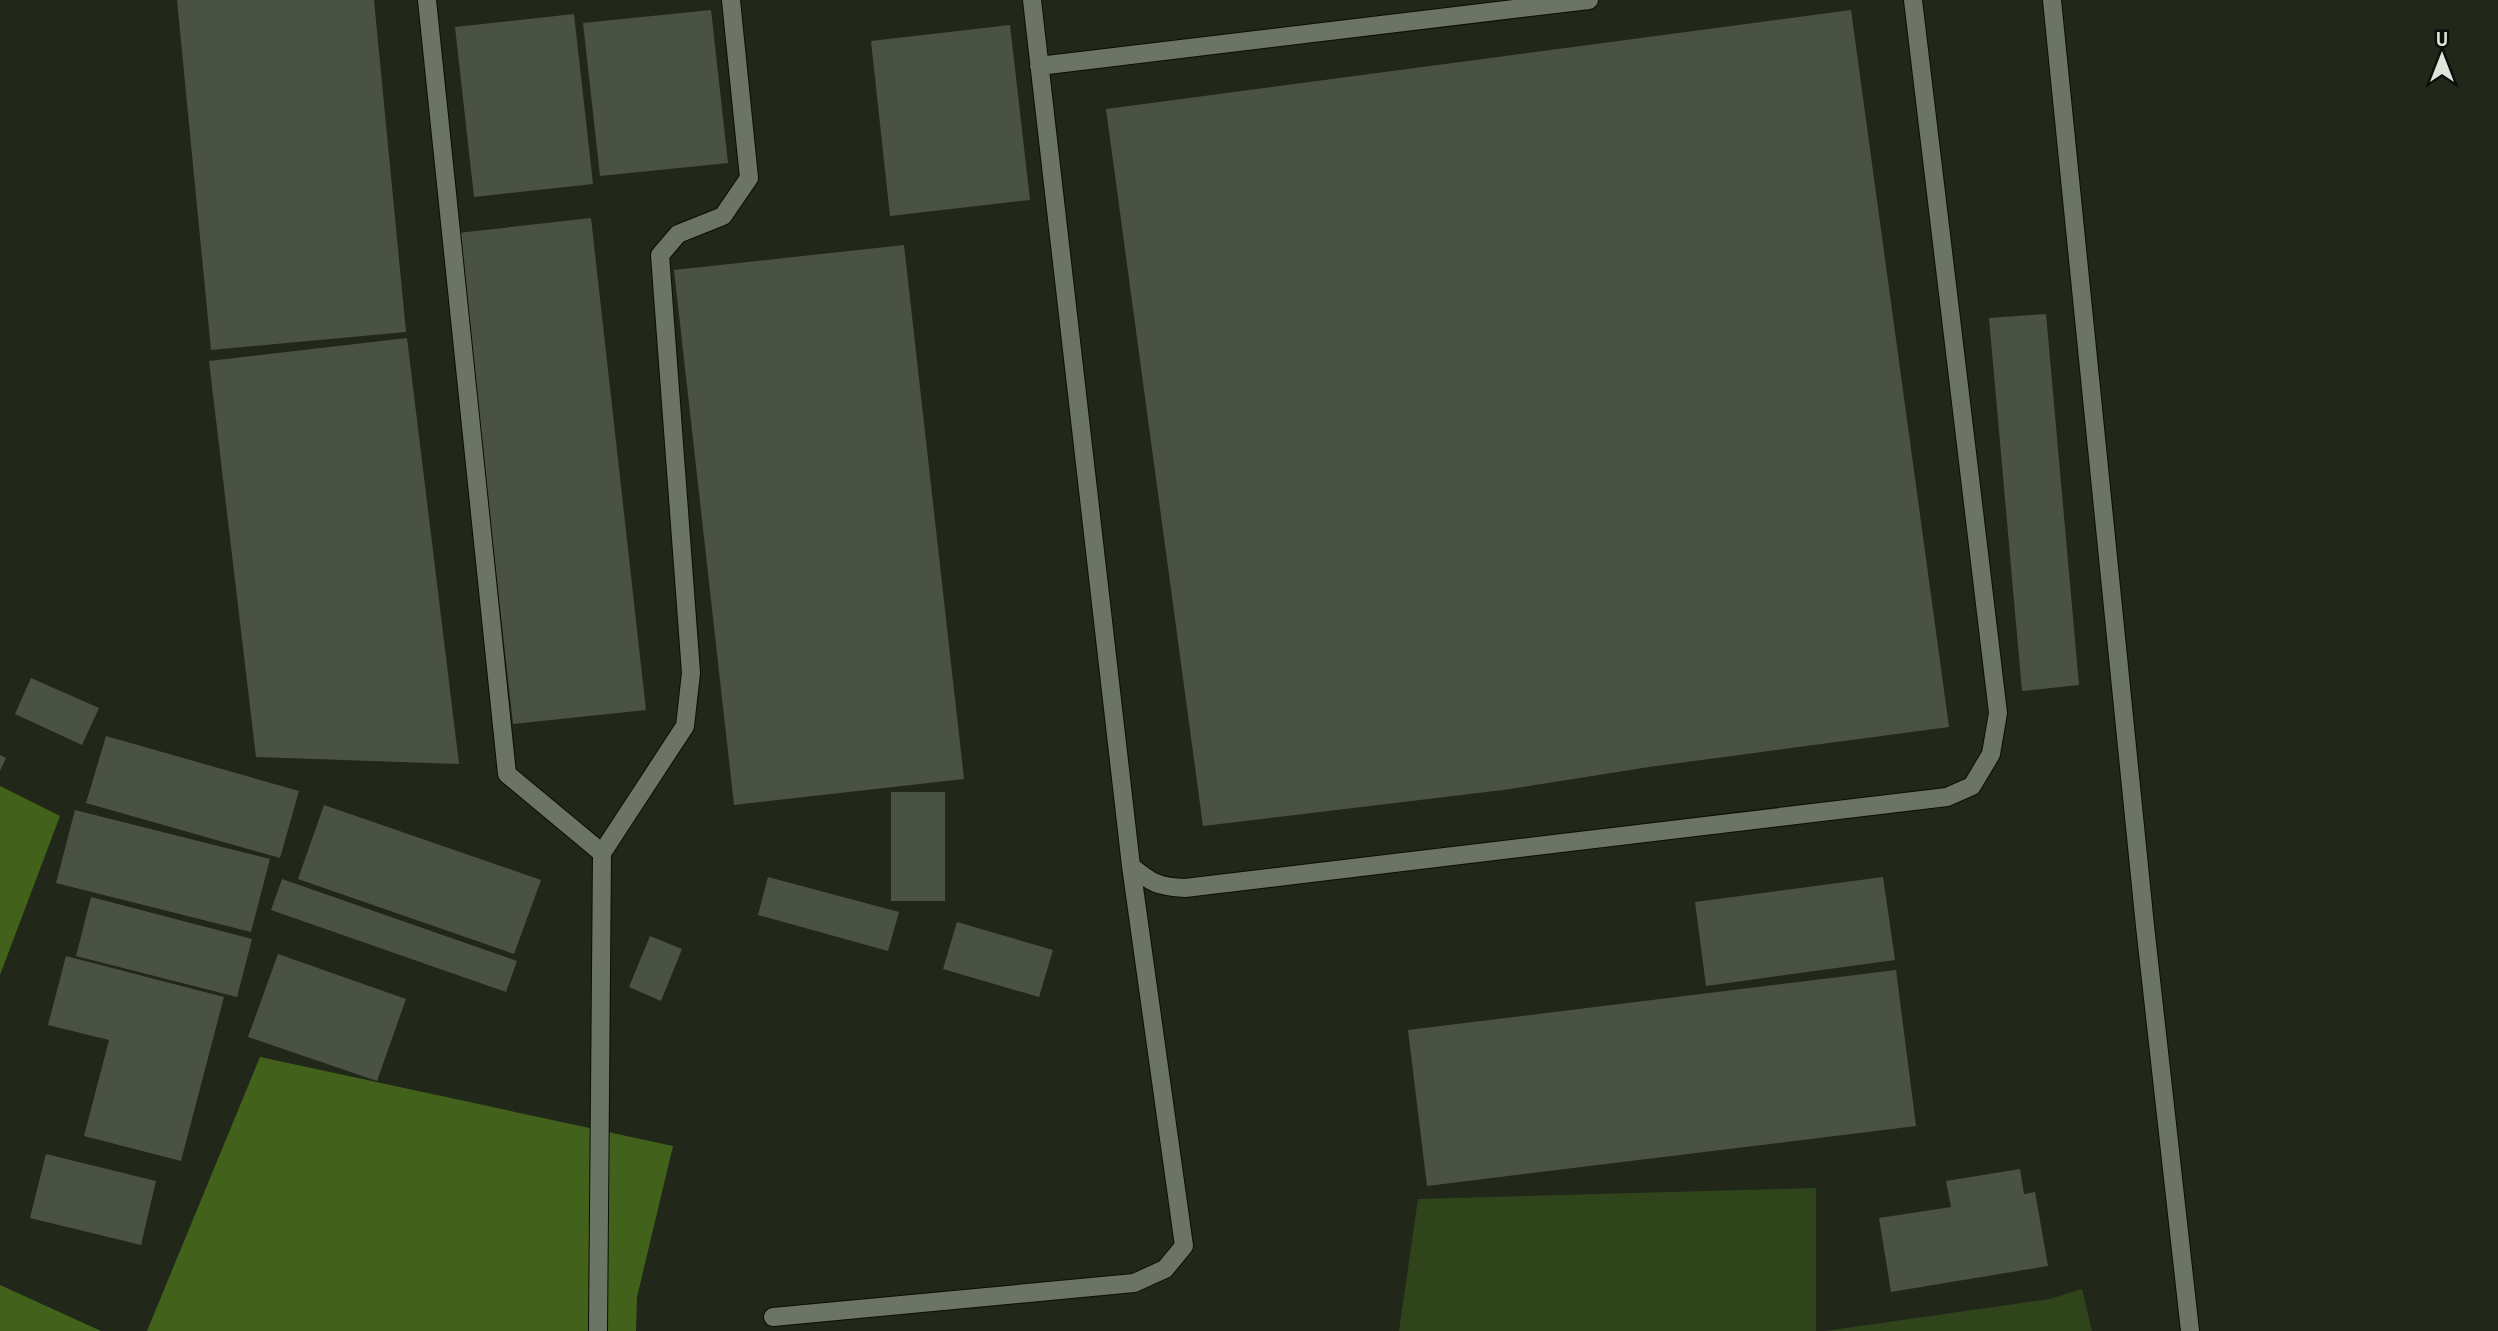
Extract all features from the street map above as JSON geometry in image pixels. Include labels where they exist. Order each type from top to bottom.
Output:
[{"type":"lane","points":[[427,0],[507,774],[602,853]]},
{"type":"lane","points":[[598,1331],[602,853],[685,726],[691,673],[660,255],[678,234],[723,216],[749,178],[732,0]]},
{"type":"lane","points":[[773,1317],[1134,1283],[1165,1269],[1184,1246],[1131,866],[1032,0]]},
{"type":"lane","points":[[1040,66],[1589,0]]},
{"type":"lane","points":[[1131,866],[1149,881],[1163,887],[1185,888],[1947,797],[1972,786],[1991,754],[1998,713],[1913,0]]},
{"type":"lane","points":[[2052,0],[2145,926],[2190,1331]]},
{"type":"green space","points":[[0,786],[60,816],[0,975]]},
{"type":"green space","points":[[260,1057],[673,1146],[637,1297],[636,1331],[147,1331]]},
{"type":"green space","points":[[1816,1188],[1816,1331],[1399,1331],[1418,1199]]},
{"type":"green space","points":[[0,1285],[101,1331],[0,1331]]},
{"type":"green space","points":[[2082,1289],[2092,1331],[1825,1331],[2050,1299]]},
{"type":"building","points":[[177,0],[374,0],[406,332],[211,350]]},
{"type":"building","points":[[711,10],[728,163],[600,176],[583,23]]},
{"type":"building","points":[[1851,10],[1949,727],[1649,767],[1503,790],[1203,826],[1106,109]]},
{"type":"building","points":[[574,14],[593,184],[474,197],[455,27]]},
{"type":"building","points":[[1010,25],[1030,200],[890,216],[871,41]]},
{"type":"building","points":[[591,218],[646,710],[513,724],[458,233]]},
{"type":"building","points":[[904,245],[964,779],[734,805],[674,270]]},
{"type":"building","points":[[2046,314],[2079,685],[2022,691],[1989,318]]},
{"type":"building","points":[[407,338],[459,764],[256,757],[209,361]]},
{"type":"building","points":[[31,678],[99,708],[82,745],[15,714]]},
{"type":"building","points":[[106,736],[299,791],[280,858],[86,803]]},
{"type":"building","points":[[0,755],[6,758],[0,771]]},
{"type":"building","points":[[891,792],[945,792],[945,901],[891,901]]},
{"type":"building","points":[[324,805],[541,880],[514,954],[298,879]]},
{"type":"building","points":[[75,810],[270,859],[251,932],[56,883]]},
{"type":"building","points":[[768,877],[899,912],[888,951],[758,915]]},
{"type":"building","points":[[1883,877],[1895,960],[1706,986],[1695,902]]},
{"type":"building","points":[[282,879],[517,961],[506,992],[271,910]]},
{"type":"building","points":[[91,897],[252,939],[237,997],[76,956]]},
{"type":"building","points":[[957,922],[1053,950],[1039,997],[943,969]]},
{"type":"building","points":[[650,936],[682,949],[661,1001],[629,987]]},
{"type":"building","points":[[278,954],[406,999],[377,1081],[248,1037]]},
{"type":"building","points":[[66,956],[224,997],[181,1161],[84,1136],[109,1040],[48,1025]]},
{"type":"building","points":[[1896,970],[1916,1126],[1427,1186],[1408,1030]]},
{"type":"building","points":[[46,1154],[156,1181],[141,1245],[30,1218]]},
{"type":"building","points":[[2020,1169],[2024,1194],[2035,1192],[2048,1266],[1891,1292],[1879,1218],[1951,1207],[1946,1181]]}]
